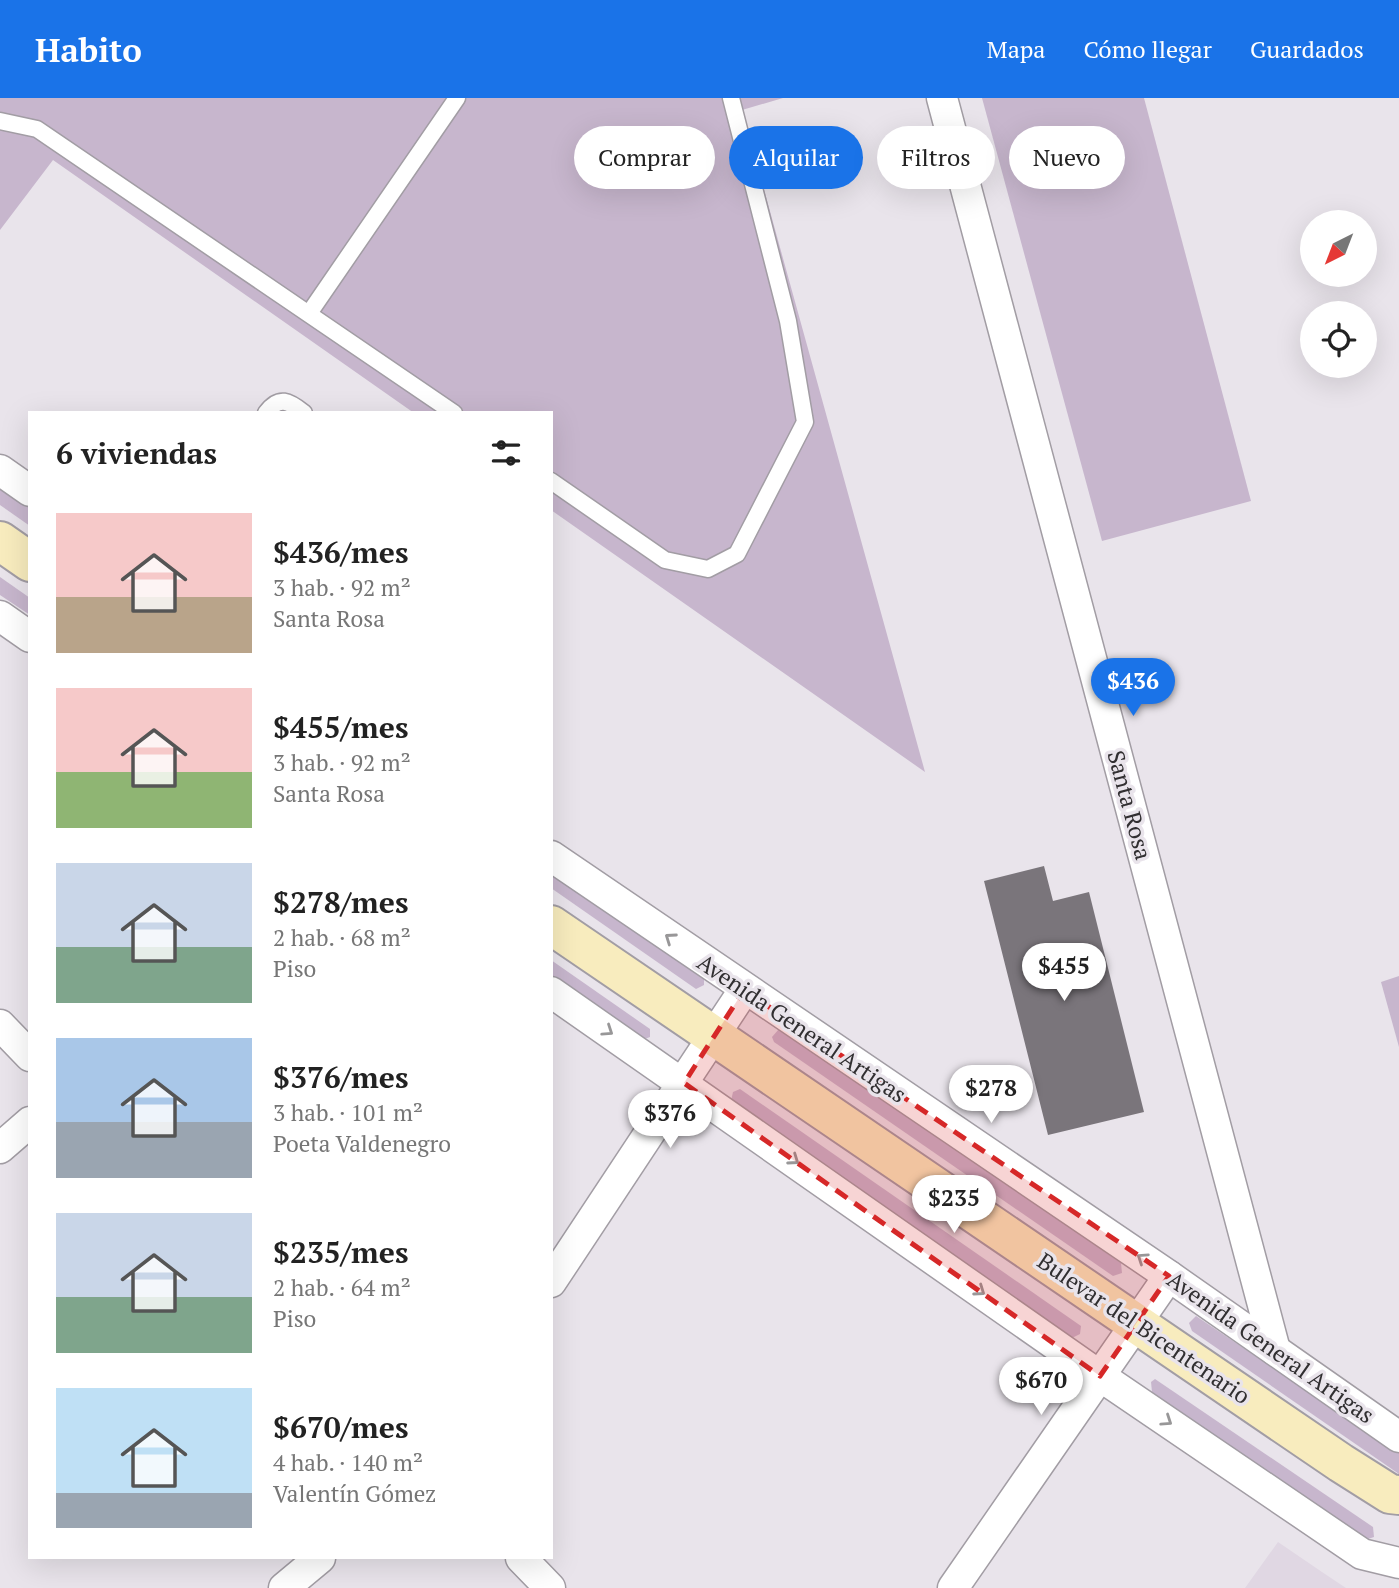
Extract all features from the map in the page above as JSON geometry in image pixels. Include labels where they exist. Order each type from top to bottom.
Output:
[{"type":"street","name":"Santa Rosa","points":[[942,98],[1275,1350]]},
{"type":"street","points":[[0,470],[28,490]]},
{"type":"street","points":[[0,541],[28,561]]},
{"type":"street","points":[[0,616],[28,635]]},
{"type":"street","name":"Avenida General Artigas","points":[[553,857],[744,990],[1169,1276],[1399,1437]]},
{"type":"street","name":"Bulevar del Bicentenario","points":[[553,926],[1396,1500]]},
{"type":"street","points":[[553,1279],[744,990]]},
{"type":"street","points":[[553,993],[1100,1376],[1362,1554],[1399,1563]]},
{"type":"street","points":[[0,1025],[28,1054]]},
{"type":"street","points":[[0,1148],[28,1124]]},
{"type":"street","points":[[953,1588],[1169,1276]]},
{"type":"street","points":[[285,1588],[319,1559]]},
{"type":"street","points":[[522,1559],[550,1588]]},
{"type":"lane","points":[[310,312],[457,98]]},
{"type":"lane","points":[[553,482],[665,560],[708,569],[737,554],[805,422],[788,321],[731,98]]},
{"type":"lane","points":[[0,121],[37,129],[310,312],[451,411]]},
{"type":"lane","points":[[267,411],[272,404],[289,401],[302,411]]},
{"type":"highlighted area","points":[[744,990],[1169,1276],[1100,1376],[684,1083]]},
{"type":"shaded area","points":[[0,98],[783,98],[742,110],[746,126],[729,126],[729,189],[764,189],[925,772],[553,511],[553,411],[411,411],[53,160],[0,230]]},
{"type":"shaded area","points":[[982,98],[1144,98],[1251,501],[1102,541],[995,146],[995,126],[990,126]]},
{"type":"shaded area","points":[[0,486],[28,506],[28,525],[0,505]]},
{"type":"shaded area","points":[[0,577],[28,597],[28,614],[0,595]]},
{"type":"shaded area","points":[[553,872],[704,977],[704,985],[696,989],[553,889]]},
{"type":"shaded area","points":[[553,961],[650,1029],[650,1037],[642,1040],[553,978]]},
{"type":"shaded area","points":[[1399,976],[1399,1047],[1381,982]]},
{"type":"shaded area","points":[[779,1029],[783,1029],[1121,1263],[1122,1273],[1113,1276],[774,1042],[772,1037]]},
{"type":"shaded area","points":[[740,1089],[1081,1326],[1080,1334],[1072,1338],[731,1101],[733,1092]]},
{"type":"shaded area","points":[[1196,1316],[1399,1453],[1399,1474],[1192,1331],[1189,1323]]},
{"type":"shaded area","points":[[1155,1379],[1373,1527],[1374,1537],[1365,1540],[1152,1392],[1151,1382]]},
{"type":"shaded area","points":[[1278,1542],[1322,1572],[1346,1588],[1245,1588]]},
{"type":"building","points":[[1044,866],[1053,901],[1089,892],[1144,1112],[1048,1135],[984,881]]}]
